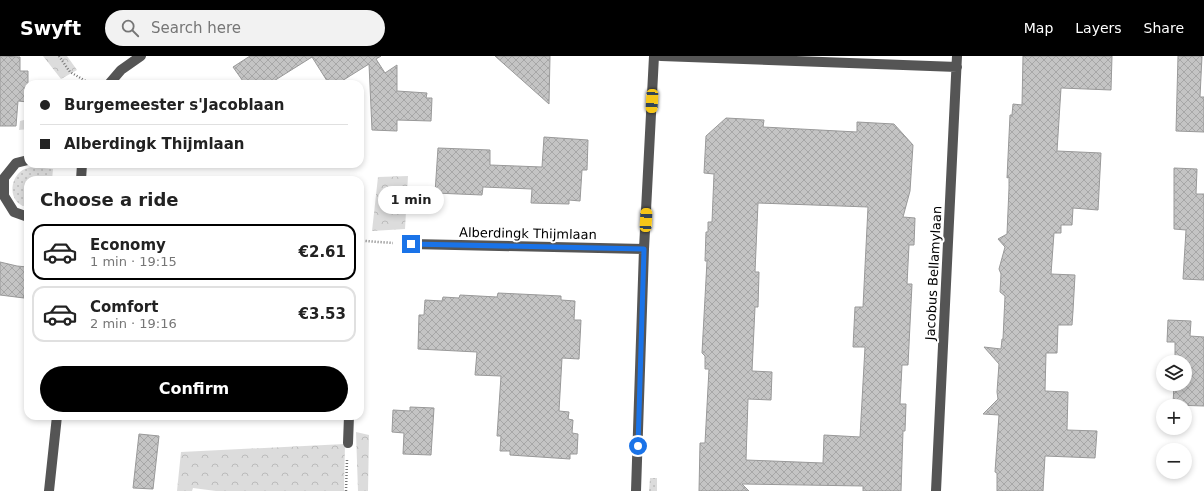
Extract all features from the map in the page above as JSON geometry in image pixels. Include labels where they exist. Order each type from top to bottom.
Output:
[{"type":"street","points":[[112,80],[120,70],[141,56]]},
{"type":"street","points":[[636,491],[644,249],[654,56]]},
{"type":"street","points":[[661,56],[956,66]]},
{"type":"street","name":"Jacobus Bellamylaan","points":[[936,491],[957,56]]},
{"type":"street","points":[[24,161],[16,163],[4,178],[4,196],[14,212],[24,216]]},
{"type":"street","name":"Alberdingk Thijmlaan","points":[[411,244],[644,249]]},
{"type":"street","points":[[49,491],[57,420]]},
{"type":"street","points":[[348,443],[349,420]]},
{"type":"path","points":[[59,56],[70,72],[84,80]]},
{"type":"path","points":[[364,241],[396,243]]},
{"type":"path","points":[[346,477],[346,491]]},
{"type":"green space","points":[[43,56],[67,56],[77,70],[61,79]]},
{"type":"green space","points":[[24,120],[24,129],[19,130],[20,121]]},
{"type":"green space","points":[[24,169],[53,169],[52,176],[24,176],[24,206],[17,202],[14,198],[13,187],[16,177]]},
{"type":"green space","points":[[408,176],[405,229],[372,231],[378,177]]},
{"type":"green space","points":[[356,432],[369,435],[368,491],[358,491]]},
{"type":"green space","points":[[345,444],[344,491],[216,491],[193,488],[192,491],[177,491],[181,452]]},
{"type":"green space","points":[[650,478],[657,478],[657,491],[649,491]]},
{"type":"building","points":[[0,56],[20,57],[20,71],[28,71],[28,80],[24,80],[24,102],[18,101],[16,126],[0,126]]},
{"type":"building","points":[[250,56],[381,56],[376,59],[385,73],[397,65],[397,91],[427,93],[426,98],[432,98],[431,121],[397,120],[397,131],[372,130],[369,64],[343,80],[326,80],[312,57],[275,80],[242,80],[233,67]]},
{"type":"building","points":[[495,56],[550,56],[549,104]]},
{"type":"building","points":[[1023,56],[1112,56],[1111,90],[1061,88],[1057,151],[1101,153],[1098,210],[1073,208],[1072,225],[1061,225],[1061,233],[1054,233],[1051,274],[1075,275],[1073,311],[1072,325],[1058,325],[1057,353],[1046,353],[1045,391],[1068,392],[1067,430],[1097,431],[1095,458],[1045,456],[1043,491],[997,491],[997,473],[995,472],[999,415],[983,414],[998,399],[999,364],[984,347],[1001,349],[1003,339],[1005,296],[1000,292],[1001,274],[999,269],[1005,247],[998,239],[1007,234],[1009,177],[1007,178],[1010,115],[1012,115],[1013,104],[1022,105]]},
{"type":"building","points":[[1178,56],[1202,56],[1200,97],[1204,97],[1204,132],[1176,131]]},
{"type":"building","points":[[726,118],[764,120],[763,127],[857,132],[857,122],[894,124],[913,145],[910,191],[903,217],[915,218],[914,245],[909,245],[907,284],[912,284],[908,365],[902,365],[900,404],[906,404],[905,431],[903,431],[901,491],[863,491],[863,486],[742,484],[749,491],[699,491],[700,443],[705,443],[709,369],[705,369],[705,356],[702,353],[707,261],[705,261],[706,232],[708,232],[708,222],[712,222],[714,174],[704,173],[706,136]],"holes":[[[758,203],[868,207],[863,307],[855,307],[853,347],[865,347],[860,437],[824,435],[823,463],[746,460],[748,399],[771,400],[772,372],[752,371],[755,307],[758,307],[759,272],[755,272]]]},
{"type":"building","points":[[544,137],[588,140],[587,170],[582,170],[580,201],[569,200],[569,204],[531,203],[532,189],[483,187],[482,195],[435,193],[438,148],[490,150],[490,165],[542,167]]},
{"type":"building","points":[[1174,168],[1197,169],[1196,194],[1204,194],[1204,280],[1183,279],[1186,230],[1174,229]]},
{"type":"building","points":[[0,262],[24,267],[24,298],[0,295]]},
{"type":"building","points":[[498,293],[561,296],[561,300],[575,301],[574,320],[581,320],[579,359],[562,358],[559,411],[569,412],[568,419],[573,420],[572,433],[578,434],[577,454],[570,454],[570,459],[510,455],[510,451],[500,451],[501,436],[497,436],[501,376],[475,375],[477,352],[418,349],[419,315],[424,315],[425,300],[442,301],[443,297],[459,298],[460,295],[497,297]]},
{"type":"building","points":[[1168,320],[1191,321],[1190,336],[1204,337],[1204,406],[1192,406],[1192,399],[1173,399],[1174,391],[1192,391],[1192,355],[1175,355],[1175,342],[1167,342]]},
{"type":"building","points":[[410,407],[434,408],[431,455],[403,454],[404,433],[392,432],[393,410],[410,411]]},
{"type":"building","points":[[139,434],[159,436],[153,489],[133,488]]},
{"type":"route","points":[[411,244],[644,249],[638,446]]}]
